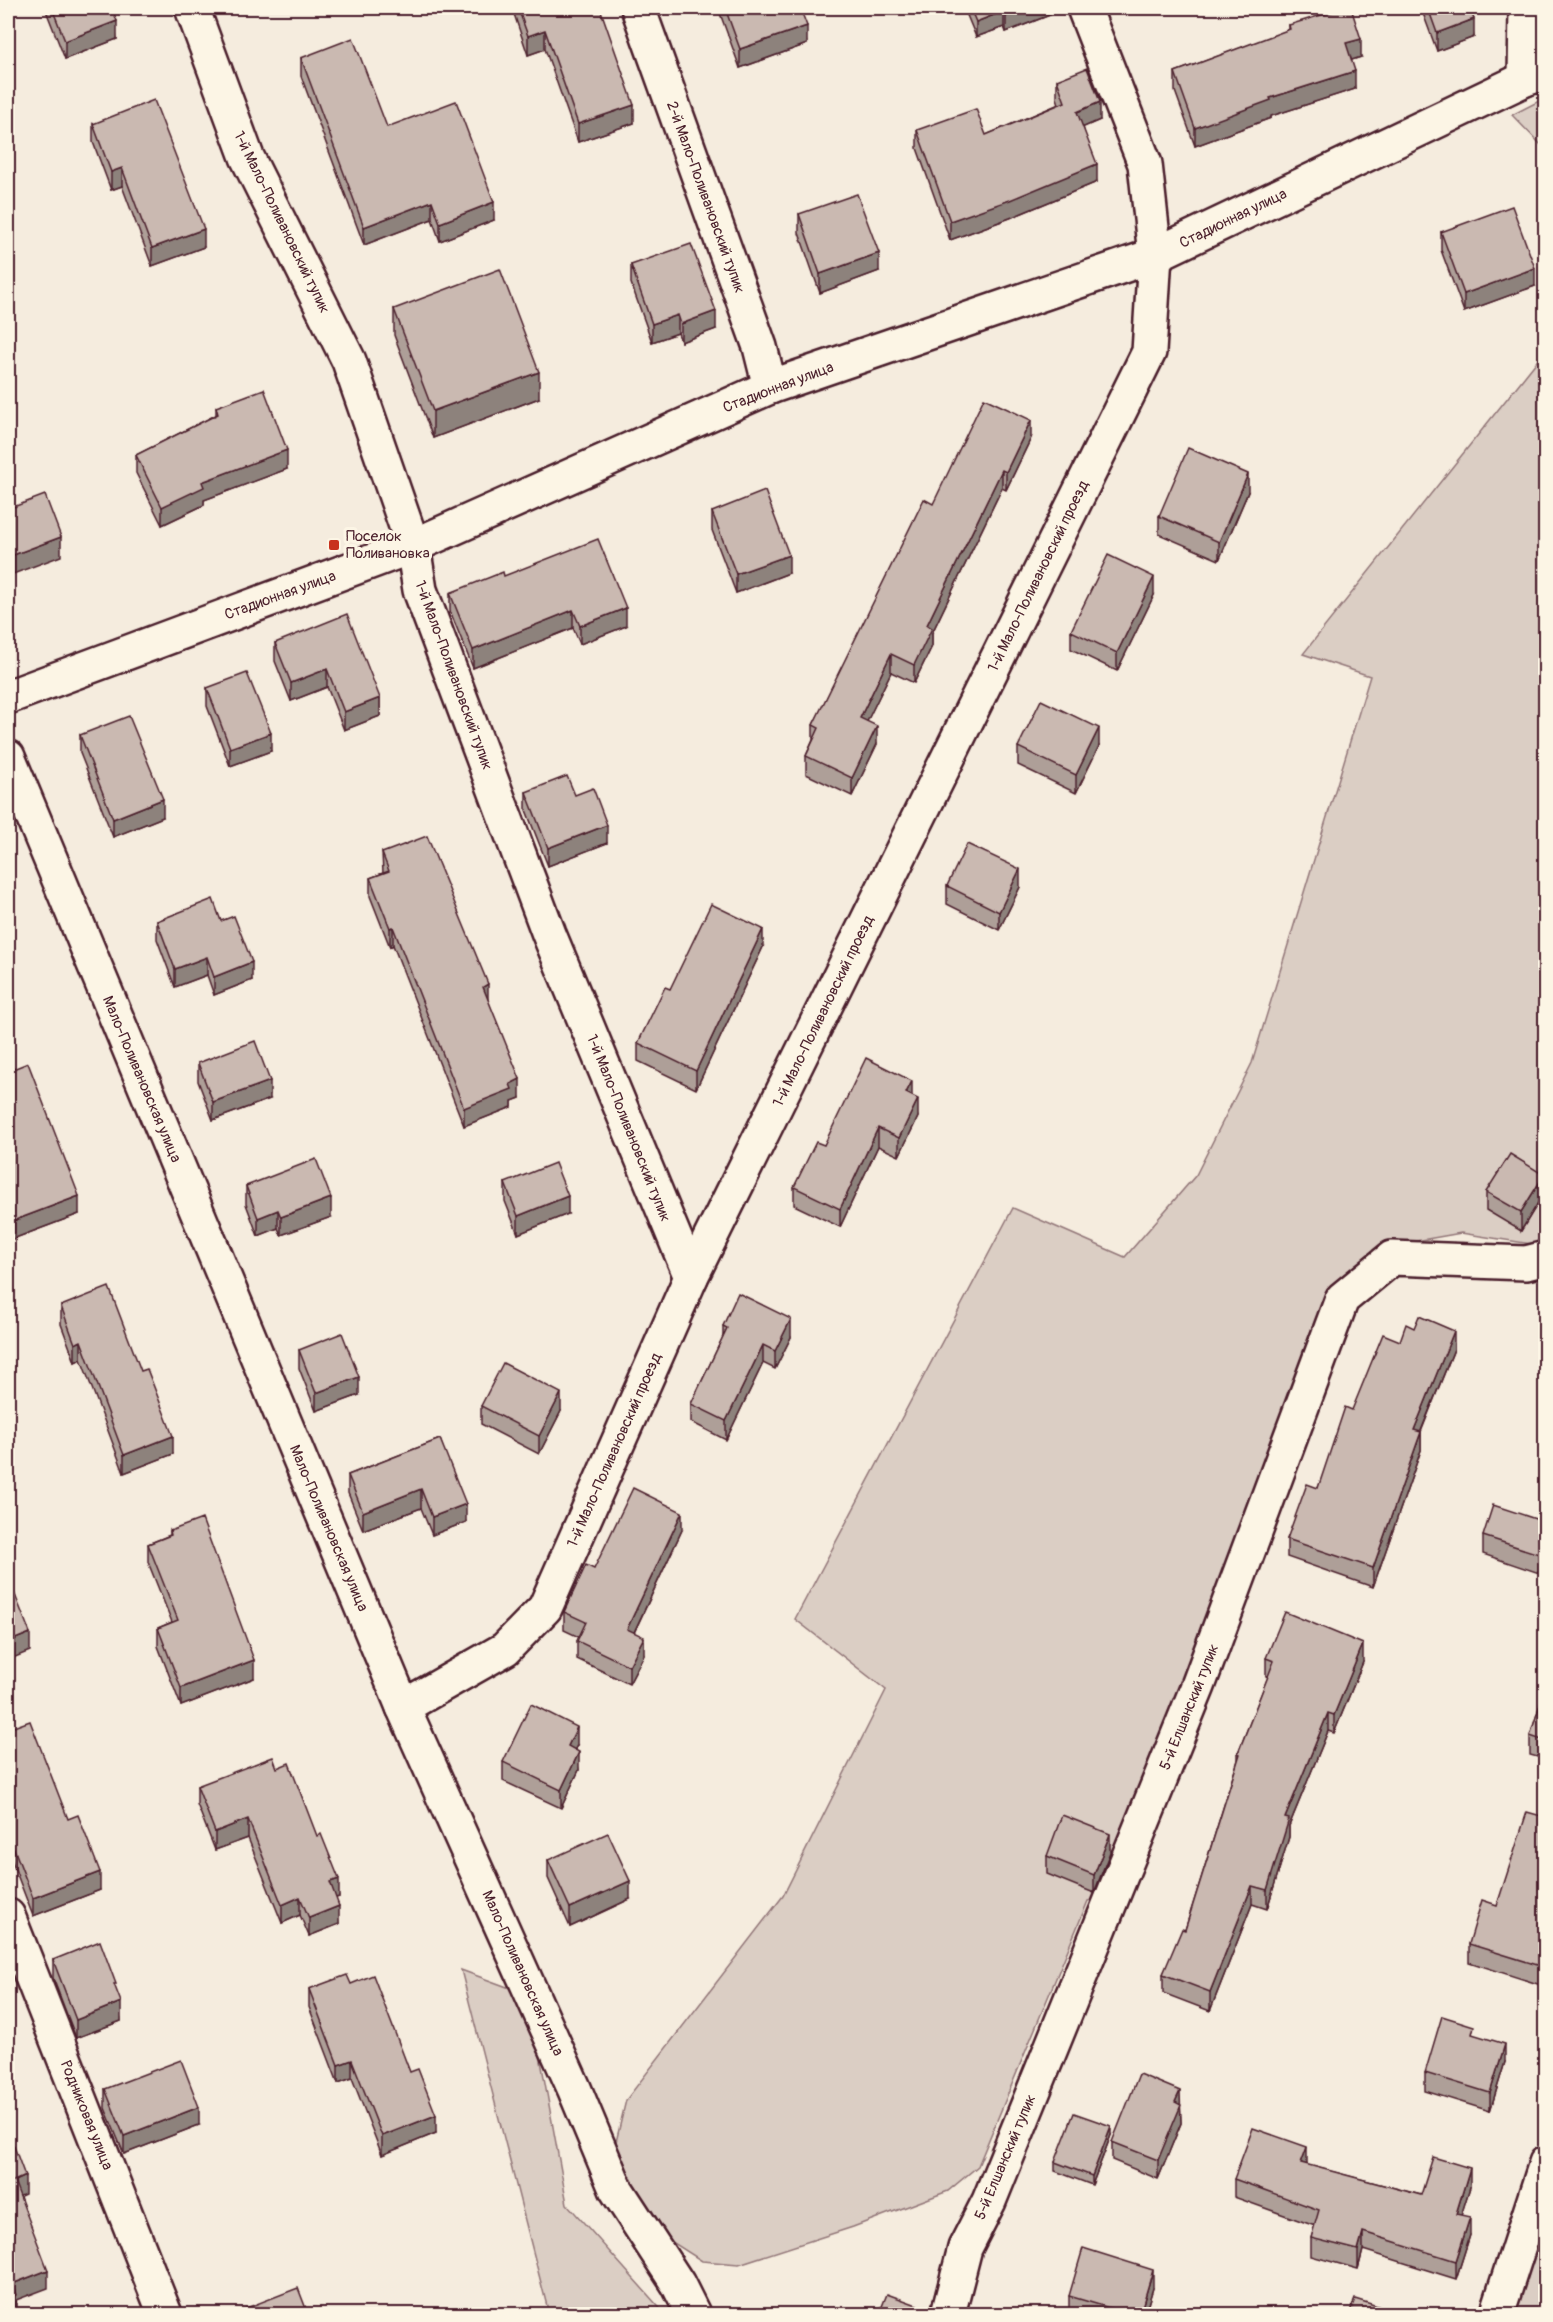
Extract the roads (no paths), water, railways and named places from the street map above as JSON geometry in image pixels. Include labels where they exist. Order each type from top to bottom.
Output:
[{"type":"street","name":"1-й Мало-Поливановский тупик","points":[[192,8],[247,157],[349,361],[413,546],[420,590],[549,934],[691,1277]]},
{"type":"street","name":"2-й Мало-Поливановский тупик","points":[[638,8],[760,347],[770,387]]},
{"type":"street","name":"1-й Мало-Поливановский проезд","points":[[403,1707],[505,1649],[545,1608],[691,1277],[1149,352],[1155,255],[1144,165],[1084,8]]},
{"type":"street","points":[[1526,8],[1535,75]]},
{"type":"street","name":"Стадионная улица","points":[[8,696],[413,546],[770,387],[1155,255],[1535,75]]},
{"type":"street","name":"Мало-Поливановская улица","points":[[8,757],[403,1707],[574,2088],[616,2189],[678,2284],[693,2314]]},
{"type":"street","name":"5-й Елшанский тупик","points":[[948,2314],[965,2248],[989,2201],[1198,1686],[1342,1299],[1392,1258],[1526,1263],[1545,1258]]},
{"type":"street","name":"Родниковая улица","points":[[8,1916],[165,2314]]},
{"type":"street","points":[[1497,2314],[1545,2163]]},
{"type":"place","name":"Поселок Поливановка","points":[[334,545]]}]
